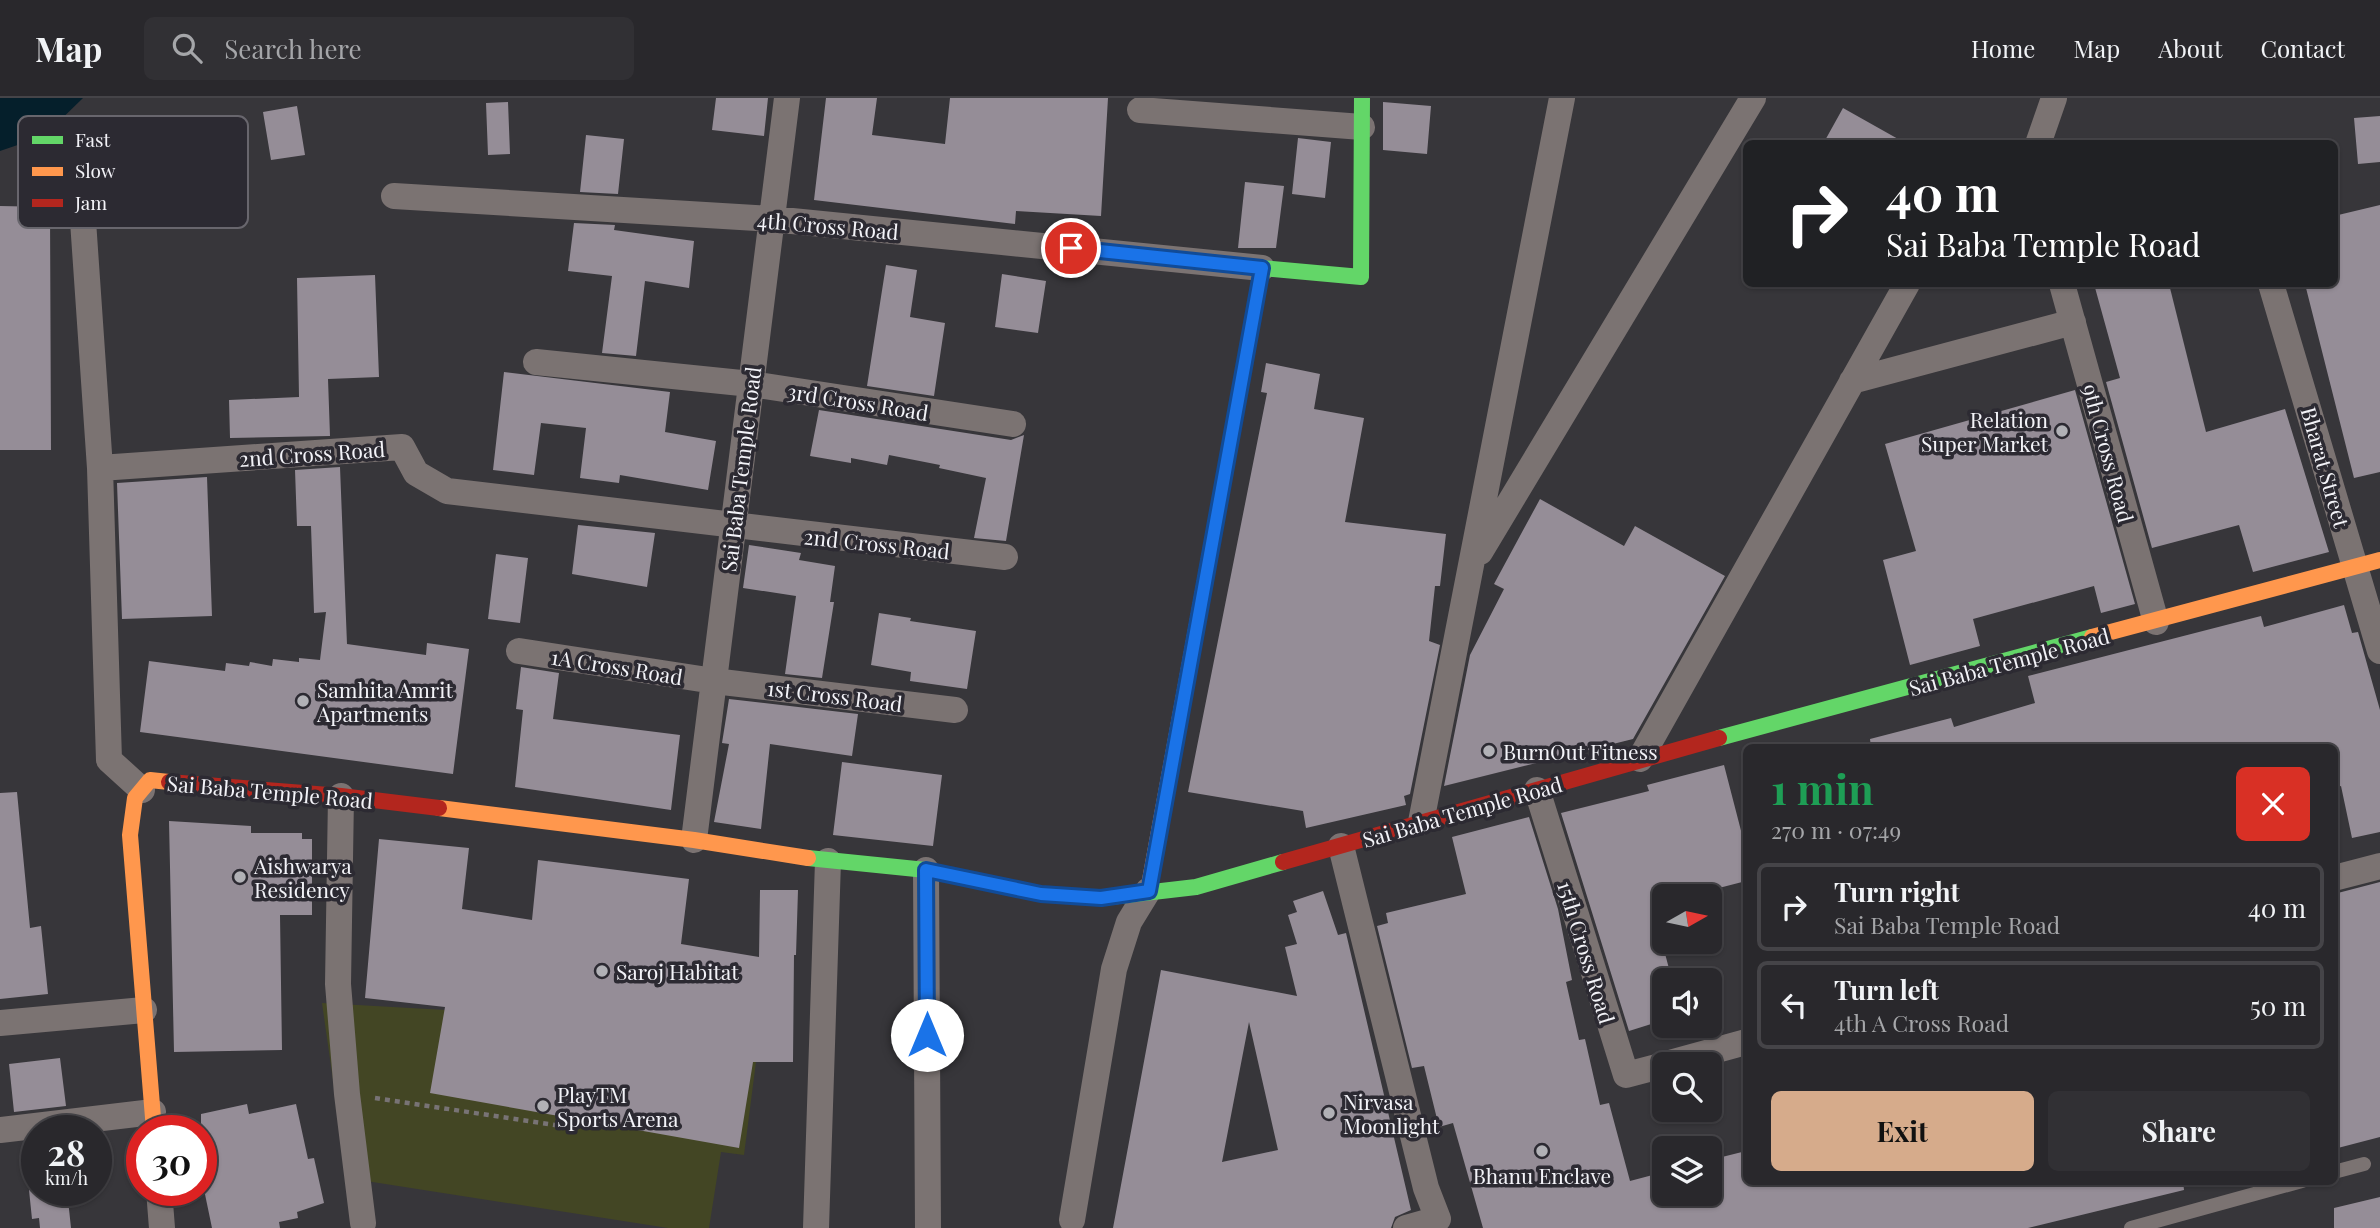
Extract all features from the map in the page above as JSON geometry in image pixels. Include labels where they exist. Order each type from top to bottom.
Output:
[{"type":"street","name":"Sai Baba Temple Road","points":[[694,840],[787,98]]},
{"type":"street","points":[[1072,1220],[1114,969],[1129,922],[1149,891],[1262,268],[1362,277],[1362,98]]},
{"type":"street","points":[[1421,822],[1562,98]]},
{"type":"street","points":[[1472,567],[1754,98]]},
{"type":"street","points":[[2039,140],[2054,98]]},
{"type":"street","points":[[1140,110],[1362,127]]},
{"type":"street","name":"4th Cross Road","points":[[394,196],[772,219],[1262,268]]},
{"type":"street","points":[[84,228],[100,468],[109,760],[142,790],[135,798],[130,835],[153,1115]]},
{"type":"street","points":[[1640,759],[1905,287]]},
{"type":"street","name":"9th Cross Road","points":[[2063,287],[2156,622]]},
{"type":"street","name":"Bharat Street","points":[[2273,287],[2368,564],[2380,651]]},
{"type":"street","points":[[1852,381],[2073,322]]},
{"type":"street","name":"3rd Cross Road","points":[[536,362],[751,384],[1013,424]]},
{"type":"street","name":"2nd Cross Road","points":[[100,468],[402,447],[416,473],[447,491],[733,527],[1005,557]]},
{"type":"street","name":"Sai Baba Temple Road","points":[[142,790],[150,780],[341,796],[694,840],[828,861],[926,870],[1041,894],[1101,898],[1196,887],[1640,759],[2368,564]]},
{"type":"street","name":"1A Cross Road","points":[[519,651],[714,681]]},
{"type":"street","name":"1st Cross Road","points":[[714,681],[955,710]]},
{"type":"street","name":"15th Cross Road","points":[[1538,790],[1626,1075],[1652,1068]]},
{"type":"street","points":[[341,796],[338,984],[347,1094],[363,1223]]},
{"type":"street","points":[[1341,846],[1426,1188],[1438,1219],[1406,1228]]},
{"type":"street","points":[[816,1228],[828,861]]},
{"type":"street","points":[[2338,877],[2380,866]]},
{"type":"street","points":[[926,870],[928,1228]]},
{"type":"street","points":[[0,1023],[144,1010]]},
{"type":"street","name":"15th Cross Road","points":[[1709,1052],[1743,1043]]},
{"type":"street","points":[[0,1130],[126,1123]]},
{"type":"street","points":[[160,1206],[162,1228]]},
{"type":"lane","points":[[2338,1171],[2364,1164]]},
{"type":"lane","points":[[2131,1228],[2287,1185]]},
{"type":"path","points":[[347,1094],[568,1128],[570,1118]]},
{"type":"green space","name":"PlayTM Sports Arena","points":[[322,1003],[463,1011],[756,1062],[744,1155],[721,1152],[709,1228],[668,1228],[347,1178]]},
{"type":"water","points":[[0,98],[83,98],[65,116],[18,116],[18,145],[0,151]]},
{"type":"building","points":[[716,98],[768,98],[764,136],[712,130]]},
{"type":"building","points":[[826,98],[877,98],[872,135],[945,144],[950,98],[1108,98],[1101,216],[1016,211],[1015,224],[814,200]]},
{"type":"building","points":[[508,102],[510,154],[488,155],[486,103]]},
{"type":"building","points":[[1383,102],[1431,106],[1427,154],[1383,150]]},
{"type":"building","points":[[297,106],[305,155],[271,160],[263,112]]},
{"type":"building","points":[[1843,108],[1900,140],[1825,140]]},
{"type":"building","points":[[2380,116],[2380,162],[2358,164],[2354,118]]},
{"type":"building","points":[[586,135],[624,139],[618,194],[580,192]]},
{"type":"building","points":[[1298,138],[1331,142],[1325,198],[1292,194]]},
{"type":"building","points":[[1245,182],[1284,186],[1276,248],[1238,248]]},
{"type":"building","points":[[2380,205],[2380,472],[2354,478],[2306,287],[2338,287],[2338,215]]},
{"type":"building","points":[[0,206],[18,206],[18,228],[50,228],[51,450],[0,450]]},
{"type":"building","points":[[574,223],[615,225],[614,230],[694,241],[689,288],[645,281],[636,356],[602,353],[612,276],[568,271]]},
{"type":"building","points":[[886,265],[917,270],[910,317],[945,323],[934,396],[867,386]]},
{"type":"building","points":[[1002,274],[1046,281],[1038,333],[995,327]]},
{"type":"building","points":[[375,275],[379,377],[328,379],[330,436],[230,438],[229,400],[299,397],[297,278]]},
{"type":"building","points":[[2095,287],[2170,287],[2206,432],[2285,409],[2329,552],[2253,572],[2239,525],[2152,548],[2106,382],[2120,378]]},
{"type":"building","points":[[1266,363],[1320,374],[1314,409],[1364,418],[1345,522],[1446,534],[1440,586],[1435,586],[1429,641],[1440,645],[1410,794],[1404,796],[1406,805],[1306,828],[1303,811],[1188,792],[1267,393],[1261,392]]},
{"type":"building","points":[[504,372],[670,392],[665,432],[716,441],[708,490],[620,475],[619,483],[580,478],[586,428],[541,423],[534,475],[493,470]]},
{"type":"building","points":[[2075,390],[2135,604],[2101,613],[2094,586],[1973,619],[1980,646],[1910,665],[1883,560],[1916,551],[1885,444]]},
{"type":"building","points":[[819,410],[1011,440],[1024,435],[1006,541],[974,538],[986,478],[889,455],[887,465],[851,458],[851,463],[810,456]]},
{"type":"building","name":"Samhita Amrit Apartments","points":[[340,467],[347,644],[426,655],[427,643],[469,649],[453,774],[140,732],[149,661],[225,671],[226,663],[249,666],[250,662],[272,666],[273,659],[299,662],[299,658],[320,660],[326,612],[314,613],[311,526],[297,526],[295,470]]},
{"type":"building","points":[[207,477],[212,616],[122,619],[117,483]]},
{"type":"building","points":[[1540,499],[1624,546],[1635,526],[1725,576],[1633,739],[1444,786],[1470,655],[1504,589],[1494,584]]},
{"type":"building","points":[[578,525],[655,533],[647,587],[572,574]]},
{"type":"building","points":[[749,545],[801,553],[799,560],[835,566],[830,602],[834,602],[822,678],[785,674],[796,596],[743,588]]},
{"type":"building","points":[[496,554],[528,558],[520,623],[488,619]]},
{"type":"building","points":[[2344,605],[2352,633],[2358,632],[2380,710],[2380,832],[2352,838],[2341,786],[2338,787],[2338,744],[1871,744],[1870,739],[1951,718],[1954,727],[2035,703],[2028,676],[2261,616],[2264,627]]},
{"type":"building","points":[[879,613],[911,618],[910,621],[976,631],[967,689],[910,681],[911,672],[871,665]]},
{"type":"building","points":[[521,667],[559,673],[553,719],[680,735],[671,810],[515,787],[523,710],[516,709]]},
{"type":"building","points":[[729,699],[858,714],[852,756],[770,744],[761,829],[714,822],[729,744],[722,743]]},
{"type":"building","points":[[842,762],[942,775],[933,846],[833,835]]},
{"type":"building","points":[[1724,765],[1743,838],[1743,882],[1722,887],[1722,884],[1652,884],[1652,954],[1665,954],[1669,968],[1652,968],[1652,1024],[1629,1031],[1561,813],[1649,791],[1647,785]]},
{"type":"building","points":[[17,792],[30,928],[41,926],[48,994],[0,999],[0,793]]},
{"type":"building","points":[[1529,817],[1558,909],[1572,980],[1566,982],[1579,1040],[1585,1039],[1600,1105],[1609,1103],[1630,1181],[1652,1175],[1652,1206],[1722,1206],[1722,1157],[1743,1152],[1743,1185],[2183,1185],[2184,1190],[2028,1228],[1483,1228],[1453,1123],[1439,1127],[1424,1066],[1412,1068],[1377,926],[1388,923],[1386,913],[1466,894],[1452,837]]},
{"type":"building","points":[[169,821],[251,826],[251,833],[302,833],[302,839],[312,839],[312,915],[280,915],[282,1050],[174,1052]]},
{"type":"building","points":[[379,839],[469,848],[462,909],[532,920],[538,860],[689,879],[681,944],[759,957],[760,890],[798,890],[794,955],[793,1062],[753,1062],[739,1148],[430,1093],[445,1007],[365,998]]},
{"type":"building","points":[[2380,882],[2380,1137],[2338,1148],[2338,893]]},
{"type":"building","points":[[1323,891],[1338,935],[1346,933],[1411,1210],[1395,1217],[1391,1228],[1113,1228],[1161,970],[1297,996],[1285,947],[1297,944],[1288,915],[1297,912],[1293,901]],"holes":[[[1249,1022],[1278,1150],[1222,1162]]]},
{"type":"building","points":[[60,1058],[66,1106],[14,1112],[9,1064]]},
{"type":"building","points":[[247,1104],[249,1114],[296,1104],[308,1159],[314,1158],[324,1203],[297,1212],[298,1218],[279,1222],[280,1228],[212,1228],[207,1206],[217,1206],[217,1115],[201,1114]]},
{"type":"building","points":[[2380,1197],[2380,1228],[2334,1228],[2334,1208]]},
{"type":"building","points":[[31,1206],[69,1206],[71,1228],[40,1228],[39,1218],[32,1219]]},
{"type":"traffic: fast","points":[[1246,357],[1262,268],[1361,277],[1362,98]]},
{"type":"traffic: fast","points":[[1719,738],[2092,637]]},
{"type":"traffic: fast","points":[[808,858],[926,870],[1041,894],[1101,898],[1196,887],[1283,862]]},
{"type":"traffic: slow","points":[[1148,891],[1246,357]]},
{"type":"traffic: slow","points":[[2092,637],[2380,560]]},
{"type":"traffic: slow","points":[[153,1115],[130,835],[135,798],[150,780],[169,782]]},
{"type":"traffic: slow","points":[[439,808],[694,840],[808,858]]},
{"type":"traffic: jam","points":[[1283,862],[1719,738]]},
{"type":"traffic: jam","points":[[169,782],[341,796],[439,808]]},
{"type":"place","name":"Relation Super Market","points":[[2062,431]]},
{"type":"place","name":"Samhita Amrit Apartments","points":[[303,701]]},
{"type":"place","name":"BurnOut Fitness","points":[[1489,751]]},
{"type":"place","name":"Aishwarya Residency","points":[[240,877]]},
{"type":"place","name":"Saroj Habitat","points":[[602,971]]},
{"type":"place","name":"PlayTM Sports Arena","points":[[543,1106]]},
{"type":"place","name":"Nirvasa Moonlight","points":[[1329,1113]]},
{"type":"place","name":"Bhanu Enclave","points":[[1542,1151]]},
{"type":"route","points":[[927,1035],[926,870],[1041,894],[1101,898],[1149,891],[1262,268],[1071,248]]}]
